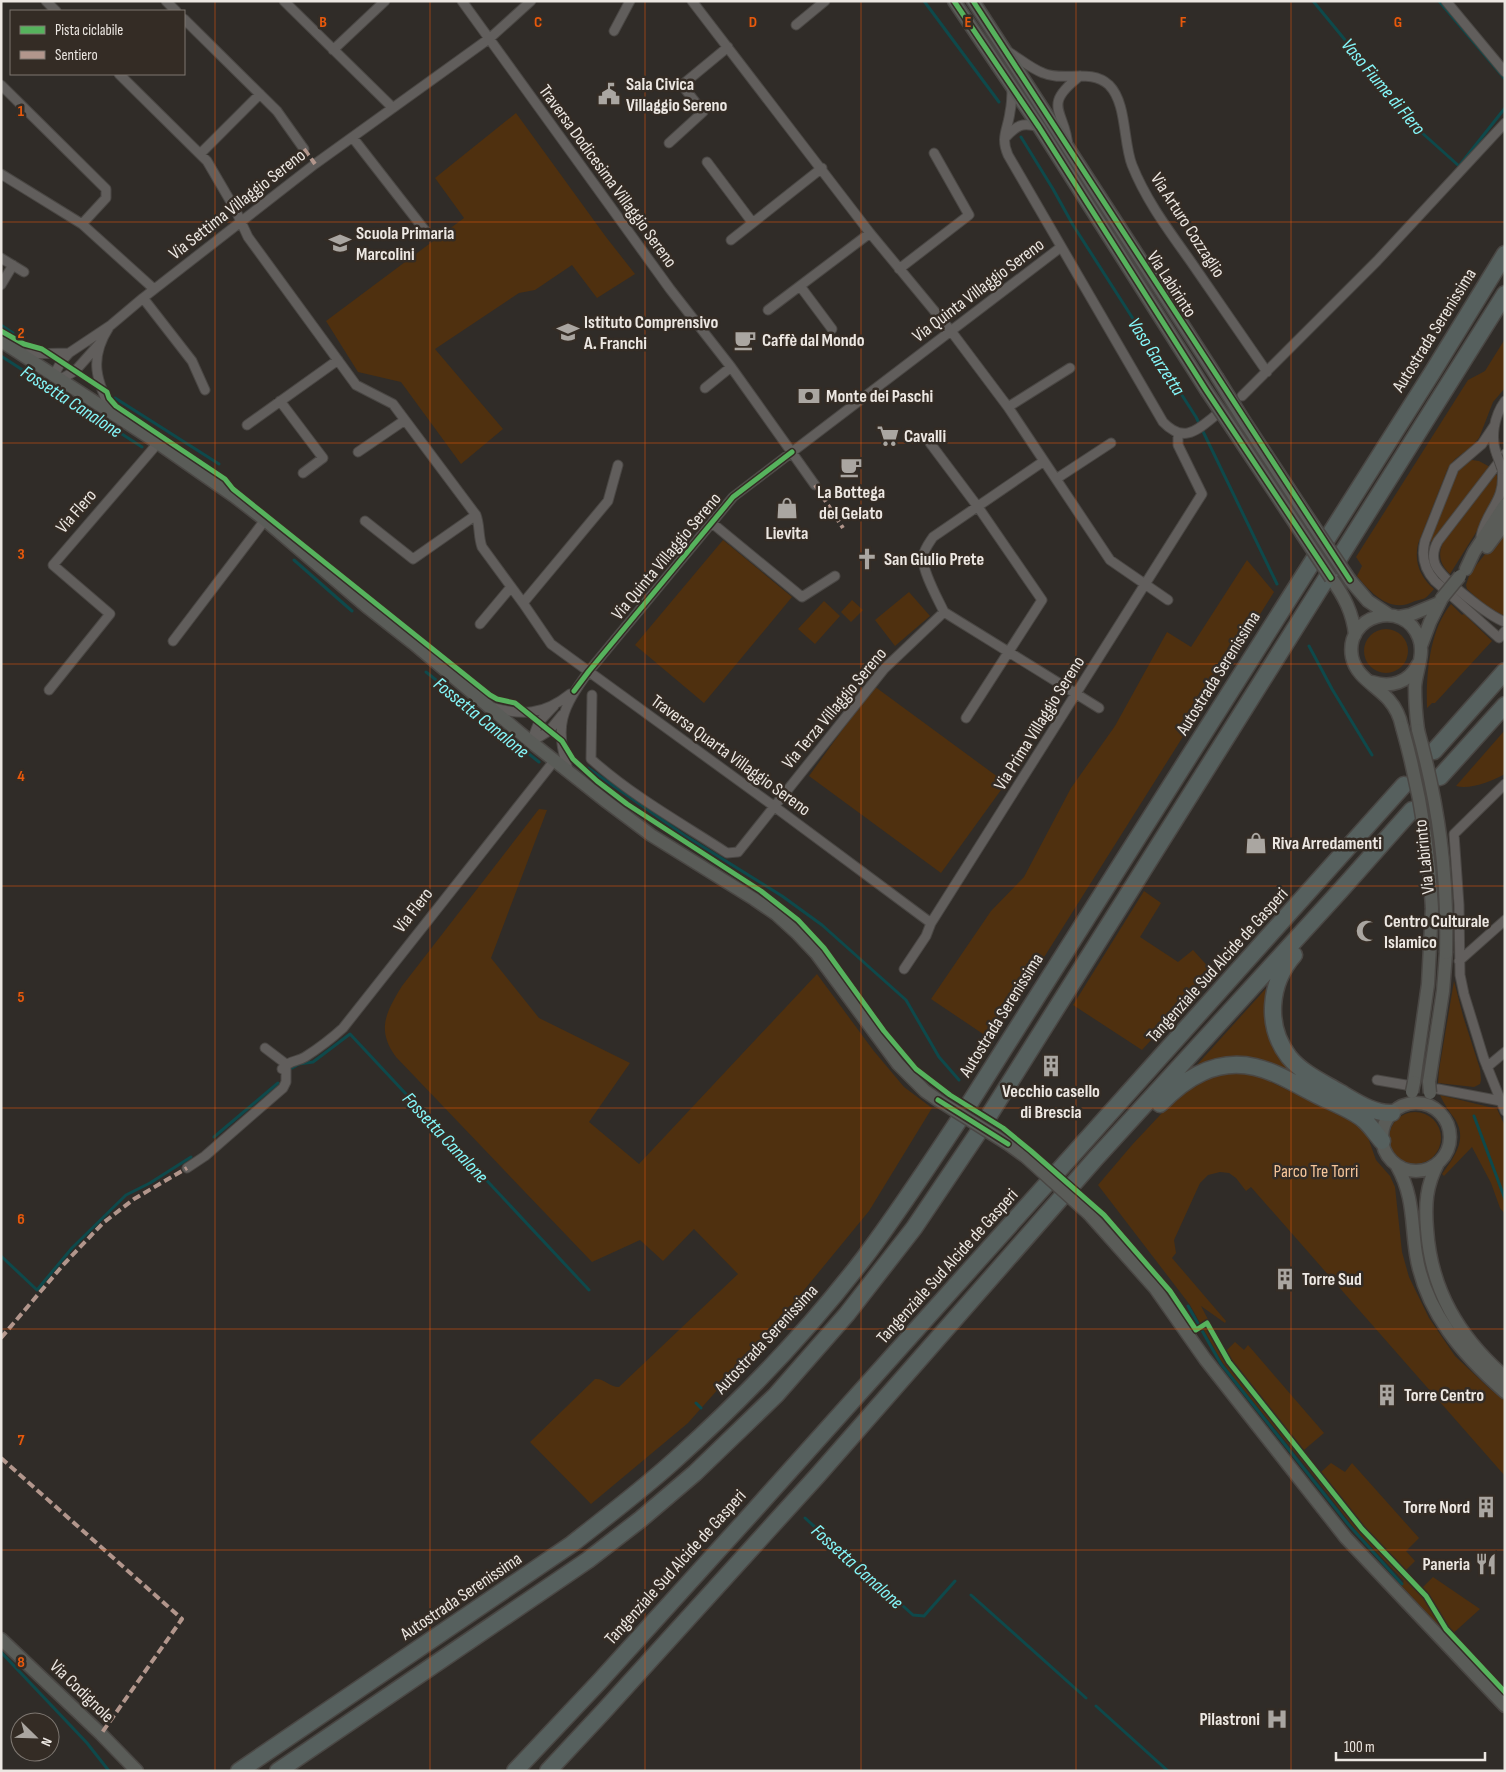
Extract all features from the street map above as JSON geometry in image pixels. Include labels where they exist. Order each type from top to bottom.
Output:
[{"type":"highway","name":"Autostrada Serenissima","points":[[239,1771],[572,1544],[623,1504],[675,1460],[758,1380],[830,1299],[863,1259],[896,1214],[958,1120],[1432,373],[1505,254]]},
{"type":"highway","points":[[278,1771],[588,1560],[641,1519],[694,1473],[776,1395],[848,1314],[914,1228],[978,1133],[1505,294]]},
{"type":"highway","points":[[1434,751],[1505,671]]},
{"type":"highway","points":[[1440,777],[1505,705]]},
{"type":"highway","name":"Tangenziale Sud Alcide de Gasperi","points":[[515,1771],[599,1682],[742,1524],[1404,785]]},
{"type":"highway","points":[[548,1771],[604,1712],[811,1482],[1096,1158],[1340,892],[1412,810]]},
{"type":"highway","points":[[1340,892],[1318,926],[1289,961],[1281,974],[1272,1002],[1277,1035],[1290,1057],[1309,1074],[1354,1101],[1383,1113],[1398,1109]]},
{"type":"highway","points":[[1096,1158],[1123,1144],[1174,1090],[1191,1077],[1223,1066],[1244,1065],[1255,1067],[1282,1077],[1364,1120],[1382,1141]]},
{"type":"street","points":[[46,1],[55,10]]},
{"type":"street","points":[[166,1],[175,10]]},
{"type":"street","points":[[284,1],[393,108]]},
{"type":"street","points":[[333,50],[385,1]]},
{"type":"street","name":"Traversa Dodicesima Villaggio Sereno","points":[[462,1],[670,289],[731,367],[814,485]]},
{"type":"street","name":"Via Settima Villaggio Sereno","points":[[58,377],[61,362],[69,353],[111,325],[240,222],[490,38],[531,1]]},
{"type":"street","points":[[614,31],[630,1]]},
{"type":"street","points":[[692,1],[870,233],[951,331],[1008,407],[1110,560],[1145,586],[1168,600]]},
{"type":"street","points":[[796,25],[825,1]]},
{"type":"street","name":"Via Labirinto","points":[[954,1],[1039,127],[1206,390],[1348,604],[1353,619],[1355,635],[1351,650],[1355,666],[1389,700],[1398,714],[1416,781],[1426,835],[1432,908],[1428,984],[1411,1086],[1398,1109],[1384,1126],[1382,1141]]},
{"type":"street","name":"Via Labirinto","points":[[973,1],[1245,422],[1350,580],[1368,601],[1407,622],[1419,637],[1421,646],[1416,687],[1418,730],[1434,794],[1442,840],[1447,916],[1446,953],[1432,1088]]},
{"type":"street","points":[[1446,1],[1505,72]]},
{"type":"street","points":[[185,20],[277,111],[304,149]]},
{"type":"street","points":[[668,142],[703,112],[682,85],[728,47]]},
{"type":"street","points":[[1004,49],[1043,74],[1080,76]]},
{"type":"street","name":"Traversa Quarta Villaggio Sereno","points":[[120,75],[206,161],[235,209],[248,237],[356,385],[393,404],[476,515],[479,539],[482,546],[551,644],[775,806],[931,923]]},
{"type":"street","points":[[1069,149],[1068,134],[1058,113],[1057,105],[1060,95],[1066,87],[1080,76]]},
{"type":"street","name":"Via Arturo Cozzaglio","points":[[1080,76],[1092,76],[1109,85],[1120,107],[1131,162],[1147,199],[1267,372]]},
{"type":"street","points":[[1,85],[106,189],[106,198],[82,224]]},
{"type":"street","points":[[1012,86],[1010,114],[1005,128],[1005,147],[1008,156],[1163,422],[1170,430],[1186,434],[1196,430],[1216,415]]},
{"type":"street","points":[[200,154],[260,94]]},
{"type":"street","points":[[1242,396],[1377,261],[1505,123]]},
{"type":"street","points":[[1005,138],[1017,126],[1026,124],[1039,127]]},
{"type":"street","points":[[353,138],[428,233]]},
{"type":"street","points":[[899,269],[969,214],[934,153]]},
{"type":"street","points":[[708,162],[752,222]]},
{"type":"street","points":[[731,240],[822,168]]},
{"type":"street","points":[[1,174],[82,224],[154,289]]},
{"type":"street","points":[[768,310],[870,233]]},
{"type":"street","name":"Via Quinta Villaggio Sereno","points":[[531,742],[549,731],[564,712],[574,691],[589,671],[733,497],[1061,248]]},
{"type":"street","points":[[1,258],[24,272]]},
{"type":"street","points":[[1,285],[13,265]]},
{"type":"street","points":[[800,286],[832,328]]},
{"type":"street","points":[[143,298],[192,361],[205,390]]},
{"type":"street","name":"Via Settima Villaggio Sereno","points":[[58,377],[75,371],[100,343],[111,325]]},
{"type":"street","points":[[1,341],[158,443],[265,520],[569,773],[651,835],[754,899],[791,927],[816,953],[898,1064],[925,1091],[1026,1157],[1089,1214],[1156,1288],[1205,1359],[1346,1538],[1505,1706]]},
{"type":"street","name":"Via Settima Villaggio Sereno","points":[[100,343],[96,365],[97,372],[100,387],[112,412]]},
{"type":"street","points":[[21,354],[69,353]]},
{"type":"street","points":[[247,425],[338,360]]},
{"type":"street","points":[[705,388],[731,367]]},
{"type":"street","points":[[1008,407],[1070,368]]},
{"type":"street","points":[[280,401],[322,458],[303,473]]},
{"type":"street","points":[[1502,635],[1430,576],[1422,553],[1424,541],[1454,468],[1482,444],[1494,426],[1499,410],[1505,401]]},
{"type":"street","points":[[358,452],[404,420]]},
{"type":"street","points":[[1478,546],[1484,526],[1502,490],[1502,452],[1494,443],[1494,426]]},
{"type":"street","name":"Via Prima Villaggio Sereno","points":[[904,969],[926,936],[931,923],[1202,494],[1178,445],[1178,433]]},
{"type":"street","name":"Via Flero","points":[[49,690],[110,614],[53,565],[158,443]]},
{"type":"street","points":[[930,443],[978,507],[1042,600],[966,718]]},
{"type":"street","points":[[1056,478],[1111,443]]},
{"type":"street","points":[[1502,452],[1438,541],[1435,546],[1434,556],[1436,567],[1443,575],[1485,611],[1505,622]]},
{"type":"street","points":[[1044,461],[933,537],[925,549],[923,559],[925,569],[944,612],[1099,708]]},
{"type":"street","points":[[523,603],[608,500],[618,465]]},
{"type":"street","points":[[1463,572],[1505,505]]},
{"type":"street","points":[[365,521],[413,559],[476,515]]},
{"type":"street","points":[[173,641],[265,520]]},
{"type":"street","points":[[712,523],[802,596],[835,576]]},
{"type":"street","points":[[1421,646],[1440,600],[1463,572],[1480,556],[1505,523]]},
{"type":"street","points":[[480,624],[511,587]]},
{"type":"street","points":[[1355,635],[1363,624],[1375,617],[1410,615],[1440,600]]},
{"type":"street","name":"Via Terza Villaggio Sereno","points":[[775,806],[884,668],[944,612]]},
{"type":"street","points":[[1365,678],[1380,685],[1396,684],[1411,675],[1420,661]]},
{"type":"street","name":"Via Quinta Villaggio Sereno","points":[[531,742],[539,722],[554,706],[574,691]]},
{"type":"street","points":[[592,695],[591,758],[613,778],[727,853],[738,852],[775,806]]},
{"type":"street","name":"Via Quinta Villaggio Sereno","points":[[486,705],[509,712],[527,713],[554,706]]},
{"type":"street","name":"Via Quinta Villaggio Sereno","points":[[564,712],[561,726],[563,756],[569,773]]},
{"type":"street","name":"Via Flero","points":[[284,1066],[306,1057],[343,1028],[489,840],[554,761]]},
{"type":"street","points":[[1505,784],[1454,834],[1459,905],[1459,961],[1464,994],[1487,1067],[1505,1111]]},
{"type":"street","points":[[1459,961],[1505,920]]},
{"type":"street","points":[[187,1168],[205,1156],[283,1088],[286,1082],[284,1066],[265,1048]]},
{"type":"street","points":[[1487,1067],[1505,1052]]},
{"type":"street","points":[[1377,1080],[1411,1086]]},
{"type":"street","points":[[1501,1101],[1432,1088],[1438,1111],[1447,1124],[1450,1133],[1448,1149],[1438,1163],[1428,1185],[1426,1201],[1429,1250],[1436,1279],[1448,1307],[1466,1334],[1487,1360],[1505,1377]]},
{"type":"street","points":[[1398,1109],[1419,1103],[1438,1111]]},
{"type":"street","points":[[1382,1141],[1386,1155],[1397,1166],[1403,1176],[1410,1196],[1416,1256],[1429,1300],[1459,1347],[1505,1392]]},
{"type":"street","points":[[1397,1166],[1414,1172],[1431,1168],[1438,1163]]},
{"type":"street","name":"Via Codignole","points":[[1,1639],[137,1771]]},
{"type":"green space","points":[[516,113],[635,274],[597,298],[572,265],[535,290],[519,293],[435,349],[503,429],[461,464],[401,382],[358,372],[326,321],[464,218],[435,178]]},
{"type":"green space","points":[[1505,339],[1505,388],[1493,402],[1479,438],[1470,448],[1455,459],[1448,468],[1418,544],[1417,557],[1419,569],[1434,589],[1423,599],[1406,604],[1390,604],[1375,595],[1357,576],[1362,566],[1356,557],[1468,380],[1485,371]]},
{"type":"green space","points":[[1468,461],[1479,461],[1490,467],[1431,542],[1429,541],[1457,471]]},
{"type":"green space","points":[[1496,474],[1500,483],[1490,510],[1450,574],[1441,562],[1442,544]]},
{"type":"green space","points":[[1505,529],[1505,614],[1503,615],[1487,607],[1467,589],[1466,585],[1470,573]]},
{"type":"green space","points":[[723,540],[792,597],[704,703],[635,645]]},
{"type":"green space","points":[[1247,560],[1274,592],[992,1040],[931,999],[991,911],[1024,877],[1071,788],[1115,726],[1167,632],[1191,647]]},
{"type":"green space","points":[[909,592],[930,616],[895,646],[875,620]]},
{"type":"green space","points":[[852,600],[863,610],[851,622],[841,612]]},
{"type":"green space","points":[[824,601],[840,616],[815,644],[798,629]]},
{"type":"green space","points":[[1451,604],[1492,641],[1435,703],[1432,703],[1427,708],[1428,668],[1433,640]]},
{"type":"green space","points":[[1390,629],[1402,635],[1407,642],[1407,660],[1402,667],[1395,672],[1382,673],[1374,670],[1367,663],[1364,647],[1367,639],[1374,632]]},
{"type":"green space","points":[[874,686],[1006,783],[941,873],[809,776]]},
{"type":"green space","points":[[1505,730],[1505,774],[1474,786],[1456,786]]},
{"type":"green space","points":[[539,809],[547,810],[491,958],[539,1018],[630,1063],[589,1122],[639,1164],[817,974],[873,1050],[904,1087],[932,1108],[869,1211],[777,1323],[688,1423],[591,1504],[530,1442],[595,1379],[619,1387],[738,1274],[694,1229],[663,1261],[640,1240],[592,1262],[396,1057],[386,1038],[385,1030],[388,1013],[402,986]]},
{"type":"green space","points":[[1144,891],[1161,903],[1140,937],[1178,962],[1193,950],[1213,972],[1142,1050],[1073,1005]]},
{"type":"green space","points":[[1454,981],[1480,1069],[1480,1084],[1474,1087],[1438,1083]]},
{"type":"green space","points":[[1270,984],[1267,1014],[1311,1081],[1270,1064],[1195,1067]]},
{"type":"green space","name":"Parco Tre Torri","points":[[1232,1073],[1251,1074],[1265,1079],[1359,1125],[1366,1132],[1376,1160],[1390,1176],[1395,1187],[1402,1252],[1409,1277],[1429,1318],[1455,1356],[1505,1401],[1505,1476],[1251,1187],[1246,1191],[1236,1178],[1229,1173],[1220,1172],[1208,1175],[1200,1183],[1174,1240],[1176,1253],[1172,1258],[1226,1321],[1225,1323],[1201,1306],[1225,1352],[1235,1342],[1244,1350],[1248,1345],[1324,1433],[1304,1450],[1321,1472],[1331,1463],[1345,1472],[1352,1463],[1419,1538],[1406,1551],[1415,1561],[1405,1571],[1422,1588],[1433,1577],[1480,1609],[1449,1637],[1401,1585],[1404,1581],[1358,1533],[1233,1377],[1220,1359],[1190,1305],[1098,1185],[1176,1098],[1200,1080]]},
{"type":"green space","points":[[1440,1095],[1497,1109],[1505,1126],[1505,1214],[1500,1208],[1491,1183],[1472,1147],[1444,1176],[1442,1174],[1455,1155],[1460,1141],[1460,1134],[1455,1119]]},
{"type":"green space","points":[[1410,1112],[1420,1112],[1430,1116],[1437,1123],[1441,1138],[1437,1153],[1430,1160],[1420,1164],[1410,1164],[1400,1160],[1393,1153],[1389,1143],[1389,1133],[1393,1123],[1400,1116]]},
{"type":"waterway","name":"Vaso Garzetta","points":[[924,1],[999,102]]},
{"type":"waterway","name":"Vaso Fiume di Flero","points":[[1313,1],[1420,131],[1459,166],[1505,108]]},
{"type":"waterway","points":[[1439,1],[1505,79]]},
{"type":"waterway","name":"Vaso Garzetta","points":[[1021,137],[1073,225],[1196,417],[1277,584]]},
{"type":"waterway","name":"Fossetta Canalone","points":[[1,325],[13,333]]},
{"type":"waterway","name":"Fossetta Canalone","points":[[1,356],[142,447]]},
{"type":"waterway","name":"Fossetta Canalone","points":[[115,398],[219,464]]},
{"type":"waterway","name":"Fossetta Canalone","points":[[294,560],[352,611]]},
{"type":"waterway","name":"Vaso Garzetta","points":[[1309,646],[1332,689],[1372,755]]},
{"type":"waterway","name":"Fossetta Canalone","points":[[426,672],[539,762]]},
{"type":"waterway","name":"Fossetta Canalone","points":[[588,768],[684,835],[782,896],[822,925],[906,1000],[939,1057],[959,1080]]},
{"type":"waterway","name":"Fossetta Canalone","points":[[292,1068],[299,1064],[313,1062],[350,1034],[589,1290]]},
{"type":"waterway","name":"Fossetta Canalone","points":[[214,1137],[278,1083]]},
{"type":"waterway","name":"Vaso Garzetta","points":[[1474,1116],[1505,1199]]},
{"type":"waterway","name":"Fossetta Canalone","points":[[1,1256],[37,1290],[72,1248],[126,1195],[150,1183],[191,1157]]},
{"type":"waterway","name":"Fossetta Canalone","points":[[1188,1306],[1221,1364],[1348,1524],[1402,1584]]},
{"type":"waterway","name":"Fossetta Canalone","points":[[696,1403],[701,1408]]},
{"type":"waterway","name":"Fossetta Canalone","points":[[805,1518],[913,1615],[924,1616],[955,1581]]},
{"type":"waterway","name":"Fossetta Canalone","points":[[971,1595],[1086,1698]]},
{"type":"waterway","points":[[1,1652],[87,1743],[109,1771]]},
{"type":"waterway","name":"Fossetta Canalone","points":[[1096,1706],[1168,1771]]},
{"type":"marked path","points":[[304,149],[315,164]]},
{"type":"marked path","points":[[815,485],[843,528]]},
{"type":"marked path","points":[[1,1338],[64,1264],[103,1223],[134,1199],[187,1168]]},
{"type":"marked path","points":[[1,1458],[182,1619],[101,1734]]},
{"type":"cycle path","points":[[954,1],[1039,127],[1206,390],[1331,578]]},
{"type":"cycle path","points":[[973,1],[1350,580]]},
{"type":"cycle path","points":[[1,331],[24,344],[42,349],[107,392],[109,398],[116,406],[225,479],[233,489],[490,695],[497,699],[515,703],[562,741],[573,759],[597,781],[627,804],[761,891],[798,920],[824,948],[884,1031],[916,1069],[950,1095],[1003,1128],[1031,1151],[1104,1215],[1170,1291],[1196,1330],[1207,1323],[1229,1362],[1362,1529],[1426,1596],[1446,1629],[1505,1692]]},
{"type":"cycle path","points":[[574,691],[733,497],[792,452]]},
{"type":"cycle path","points":[[938,1100],[1008,1144]]},
{"type":"place","name":"Sala Civica Villaggio Sereno","points":[[609,94]]},
{"type":"place","name":"Scuola Primaria Marcolini","points":[[340,243]]},
{"type":"place","name":"Istituto Comprensivo A. Franchi","points":[[568,332]]},
{"type":"place","name":"Caffè dal Mondo","points":[[745,340]]},
{"type":"place","name":"Monte dei Paschi","points":[[809,396]]},
{"type":"place","name":"Cavalli","points":[[888,436]]},
{"type":"place","name":"La Bottega del Gelato","points":[[851,467]]},
{"type":"place","name":"Lievita","points":[[787,508]]},
{"type":"place","name":"San Giulio Prete","points":[[867,559]]},
{"type":"place","name":"Riva Arredamenti","points":[[1256,843]]},
{"type":"place","name":"Centro Culturale Islamico","points":[[1367,931]]},
{"type":"place","name":"Vecchio casello di Brescia","points":[[1051,1066]]},
{"type":"place","name":"Torre Sud","points":[[1285,1279]]},
{"type":"place","name":"Torre Centro","points":[[1387,1395]]},
{"type":"place","name":"Torre Nord","points":[[1486,1507]]},
{"type":"place","name":"Paneria","points":[[1486,1564]]},
{"type":"place","name":"Pilastroni","points":[[1277,1719]]}]
